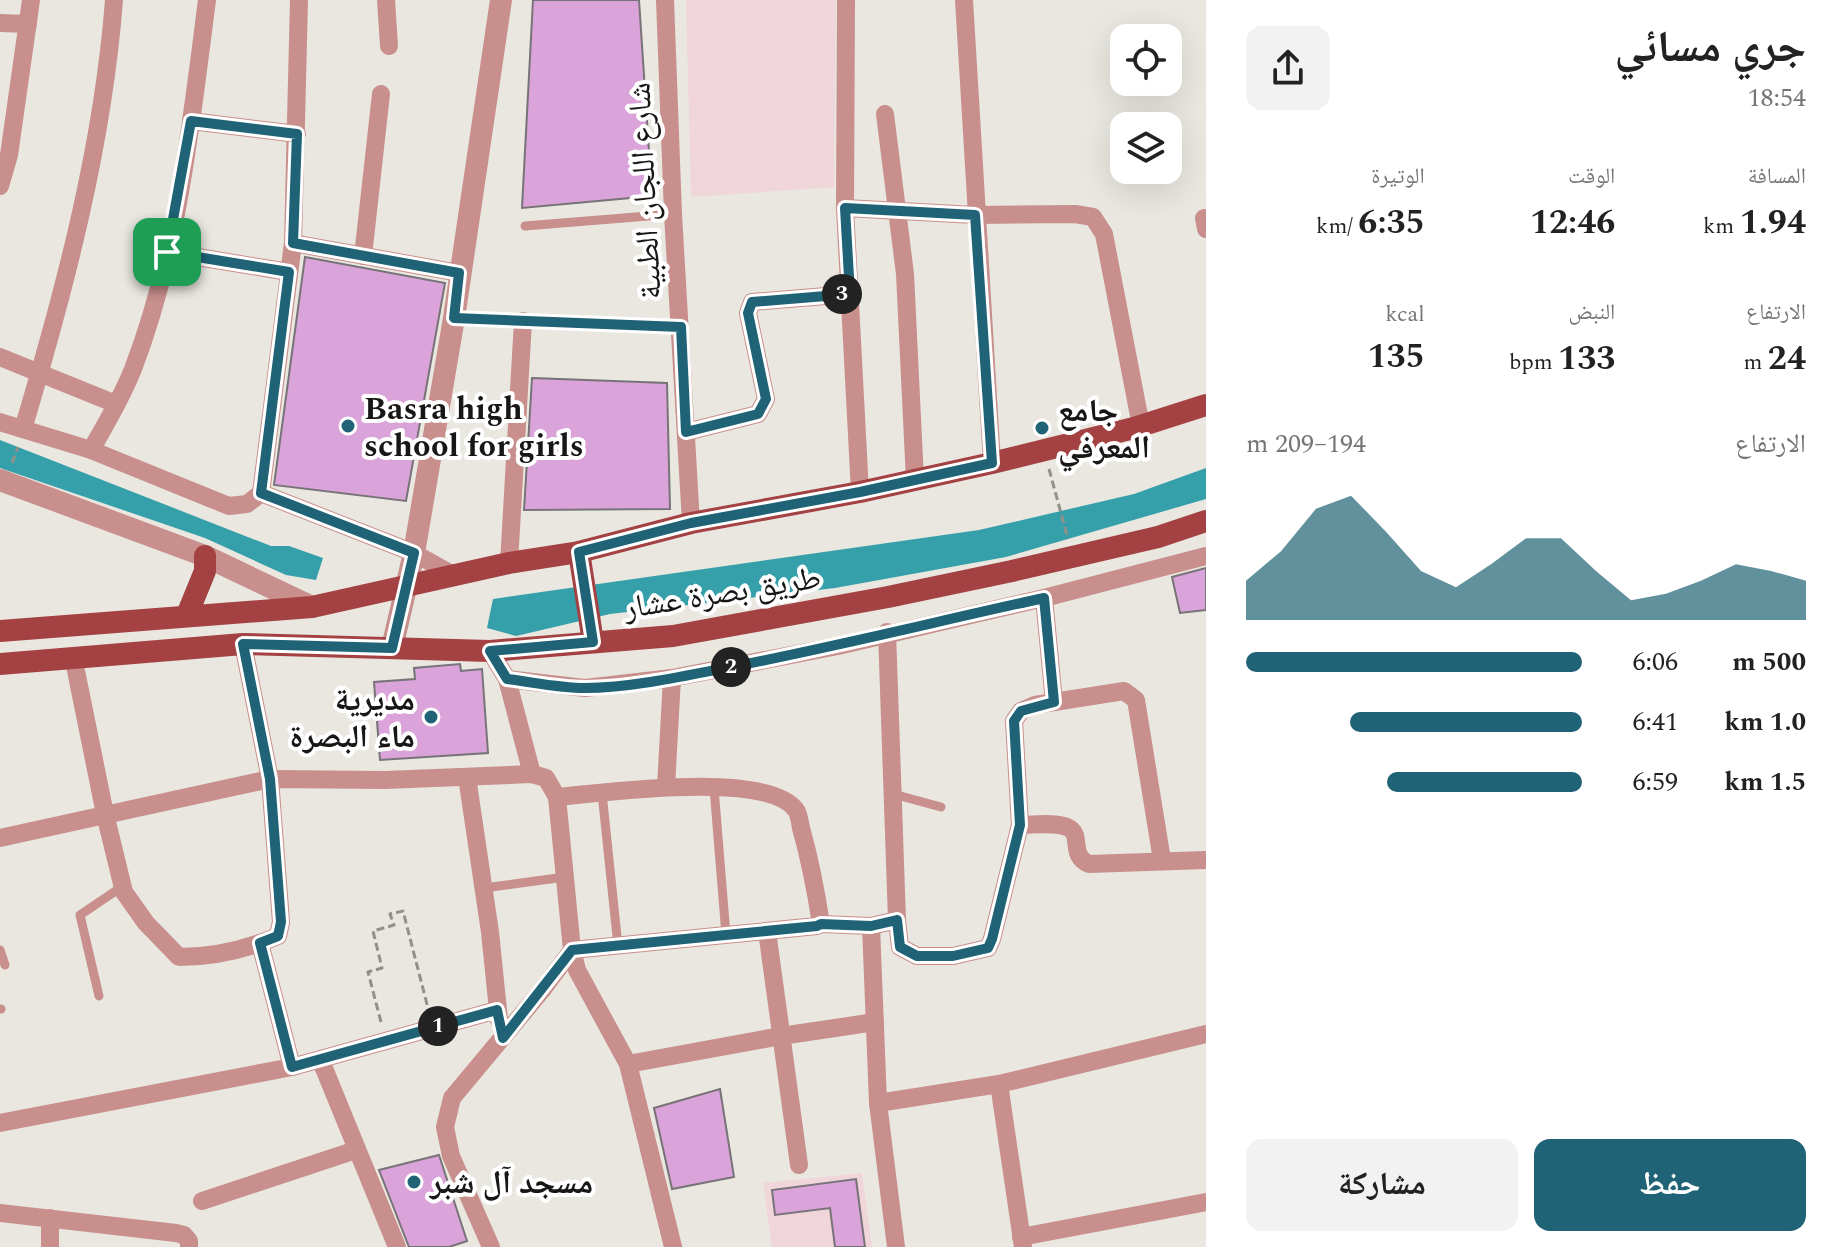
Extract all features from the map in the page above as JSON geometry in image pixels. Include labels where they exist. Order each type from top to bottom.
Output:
[{"type":"main road","points":[[0,631],[312,607],[509,563],[580,560],[691,523],[860,492],[992,463],[1141,426],[1206,405]]},
{"type":"main road","name":"طريق بصرة عشار","points":[[0,664],[243,644],[490,651],[592,635],[706,632],[888,597],[1158,537],[1206,521]]},
{"type":"main road","points":[[187,615],[205,571],[205,556]]},
{"type":"main road","points":[[580,560],[592,635]]},
{"type":"street","points":[[0,186],[9,155],[31,0]]},
{"type":"street","points":[[23,432],[61,300],[106,85],[114,0]]},
{"type":"street","points":[[91,450],[133,370],[163,277],[191,121],[207,0]]},
{"type":"street","points":[[0,422],[23,432],[91,450],[229,506],[247,504],[261,493],[293,243],[299,0]]},
{"type":"street","points":[[386,0],[389,46]]},
{"type":"street","points":[[392,648],[414,553],[454,318],[501,0]]},
{"type":"street","name":"شارع اللجان الطبية","points":[[665,0],[673,214],[691,523]]},
{"type":"street","points":[[846,0],[845,208],[860,492]]},
{"type":"street","points":[[964,0],[992,463]]},
{"type":"street","points":[[0,23],[28,24]]},
{"type":"street","points":[[363,256],[381,94]]},
{"type":"street","points":[[885,114],[905,274],[915,480]]},
{"type":"street","points":[[191,121],[297,134]]},
{"type":"street","points":[[845,208],[1093,217],[1104,234],[1141,426]]},
{"type":"street","points":[[293,243],[459,273]]},
{"type":"street","points":[[167,252],[289,272]]},
{"type":"street","points":[[686,432],[758,414],[766,399],[748,313],[752,302],[850,294]]},
{"type":"street","points":[[509,563],[523,321]]},
{"type":"street","points":[[0,357],[116,404]]},
{"type":"street","points":[[4,477],[205,556],[312,607]]},
{"type":"street","points":[[261,493],[414,553],[455,576]]},
{"type":"street","points":[[507,679],[585,688],[672,678],[838,646],[1206,556]]},
{"type":"street","points":[[1044,598],[1054,702]]},
{"type":"street","points":[[887,632],[900,947],[917,956],[953,956],[988,948],[1020,825],[1014,721],[1021,711],[1054,702],[1124,691],[1136,700],[1162,860]]},
{"type":"street","points":[[73,656],[123,886],[146,923],[179,957],[204,957],[278,936],[281,922],[270,779],[243,644]]},
{"type":"street","points":[[490,651],[507,679],[532,774]]},
{"type":"street","points":[[666,787],[672,678]]},
{"type":"street","points":[[0,838],[270,779],[385,780],[532,774],[546,778],[557,797],[572,950],[577,970],[628,1064],[673,1247]]},
{"type":"street","points":[[467,777],[503,1038]]},
{"type":"street","points":[[557,797],[666,787],[751,789],[777,796],[796,810],[812,864],[821,924]]},
{"type":"street","points":[[1020,825],[1072,829],[1077,855],[1089,864],[1206,860]]},
{"type":"street","points":[[491,1247],[451,1156],[445,1127],[452,1098],[572,950],[821,924],[871,926],[897,920]]},
{"type":"street","points":[[871,926],[878,1103],[896,1247]]},
{"type":"street","points":[[767,931],[799,1165]]},
{"type":"street","points":[[260,943],[292,1067]]},
{"type":"street","points":[[0,1123],[321,1061],[497,1010]]},
{"type":"street","points":[[628,1064],[875,1022]]},
{"type":"street","points":[[878,1103],[999,1084],[1206,1034]]},
{"type":"street","points":[[321,1061],[397,1247]]},
{"type":"street","points":[[999,1084],[1022,1242],[1206,1202]]},
{"type":"street","points":[[202,1201],[356,1150]]},
{"type":"street","points":[[0,1213],[176,1233],[184,1235],[189,1247]]},
{"type":"street","points":[[50,1218],[50,1247]]},
{"type":"lane","points":[[525,226],[673,214]]},
{"type":"lane","points":[[454,318],[681,327]]},
{"type":"lane","points":[[714,788],[726,935]]},
{"type":"lane","points":[[602,793],[618,946]]},
{"type":"lane","points":[[893,794],[941,807]]},
{"type":"lane","points":[[484,888],[565,877]]},
{"type":"lane","points":[[99,996],[80,915],[123,886]]},
{"type":"lane","points":[[0,950],[5,965]]},
{"type":"path","points":[[4,477],[23,432]]},
{"type":"path","points":[[1050,474],[1068,539]]},
{"type":"path","points":[[386,1040],[368,972],[382,968],[373,931],[394,925],[390,914],[403,911],[433,1028]]},
{"type":"shaded area","points":[[686,0],[836,0],[834,187],[691,197]]},
{"type":"shaded area","points":[[862,1173],[872,1247],[772,1247],[763,1183]]},
{"type":"water","points":[[0,440],[271,546],[289,546],[323,558],[316,580],[286,575],[205,538],[0,468]]},
{"type":"water","points":[[1206,468],[1206,499],[1006,557],[835,588],[610,614],[516,636],[487,628],[493,599],[979,530],[1134,494]]},
{"type":"building","points":[[533,0],[639,0],[652,196],[522,208]]},
{"type":"building","name":"Basra high school for girls","points":[[305,257],[445,283],[406,501],[274,485]]},
{"type":"building","points":[[532,378],[667,383],[670,509],[524,510]]},
{"type":"building","points":[[1206,568],[1206,610],[1180,613],[1172,577]]},
{"type":"building","name":"مديرية ماء البصرة","points":[[460,664],[461,671],[482,669],[488,753],[380,760],[374,682],[415,679],[414,668]]},
{"type":"building","points":[[720,1089],[734,1177],[672,1189],[654,1108]]},
{"type":"building","points":[[439,1155],[467,1241],[449,1247],[409,1247],[379,1170]]},
{"type":"building","points":[[856,1179],[865,1247],[835,1247],[830,1208],[775,1215],[772,1190]]},
{"type":"place","name":"Basra high school for girls","points":[[348,426]]},
{"type":"place","name":"جامع المعرفي","points":[[1042,428]]},
{"type":"place","name":"مديرية ماء البصرة","points":[[431,717]]},
{"type":"place","name":"مسجد آل شبر","points":[[414,1182]]},
{"type":"route","points":[[191,121],[297,134],[293,243],[459,273],[454,318],[681,327],[686,432],[758,414],[766,399],[748,313],[752,302],[850,294],[845,208],[975,215],[992,463],[860,492],[691,523],[579,552],[593,642],[490,651],[507,679],[585,688],[716,670],[838,646],[887,632],[1044,598],[1054,702],[1021,711],[1014,721],[1020,825],[988,948],[953,956],[917,956],[900,947],[897,920],[871,926],[821,924],[572,950],[503,1038],[497,1010],[292,1067],[260,943],[278,936],[281,922],[270,779],[243,644],[392,648],[414,553],[261,493],[289,272],[167,252],[191,121]]}]
